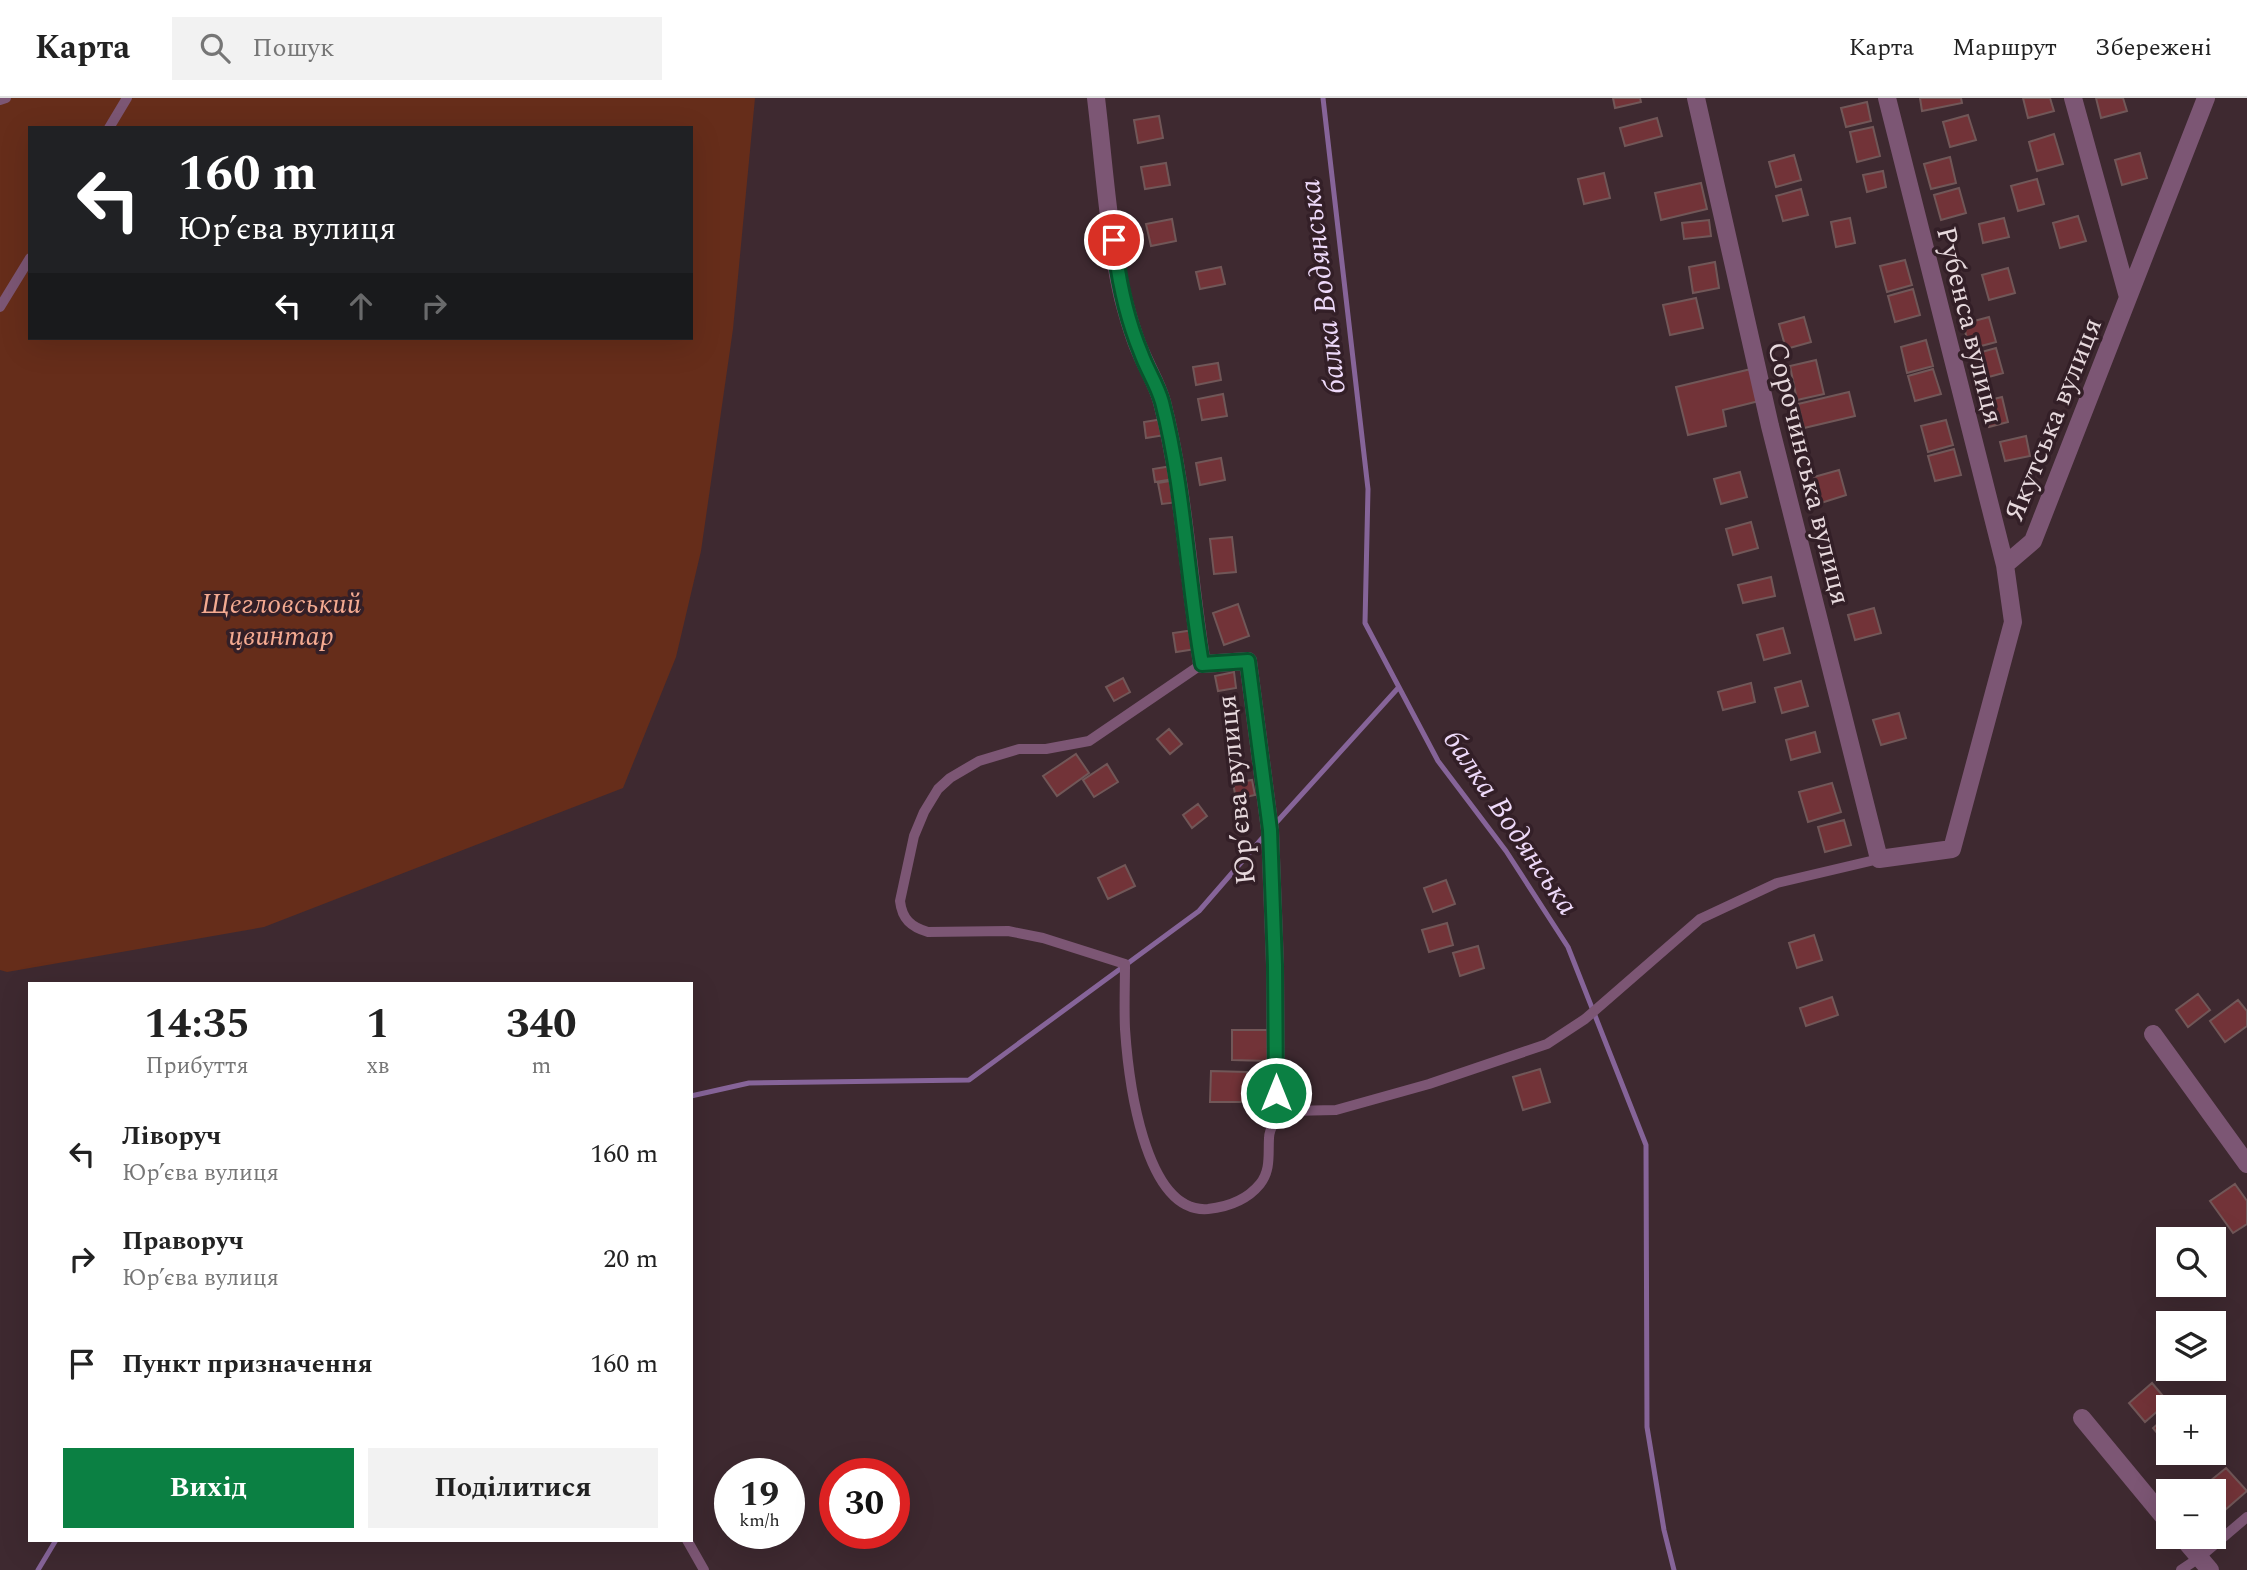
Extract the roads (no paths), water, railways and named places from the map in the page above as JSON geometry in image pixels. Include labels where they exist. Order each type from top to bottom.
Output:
[{"type":"street","name":"Юр’єва вулиця","points":[[1096,98],[1116,264],[1131,328],[1162,402],[1181,501],[1202,664],[1248,661],[1270,830],[1275,965],[1276,1118]]},
{"type":"street","name":"Сорочинська вулиця","points":[[1696,98],[1770,426],[1879,859]]},
{"type":"street","name":"Рубенса вулиця","points":[[1887,98],[2005,565]]},
{"type":"street","points":[[2073,98],[2128,297]]},
{"type":"street","name":"Якутська вулиця","points":[[2005,565],[2033,541],[2206,98]]},
{"type":"street","points":[[1879,859],[1952,849],[2013,622],[2005,565]]},
{"type":"street","points":[[2153,1034],[2247,1164]]},
{"type":"street","points":[[2082,1418],[2156,1507]]},
{"type":"street","points":[[2191,1549],[2204,1564]]},
{"type":"lane","points":[[0,100],[6,98]]},
{"type":"lane","points":[[109,126],[127,98]]},
{"type":"lane","points":[[0,307],[28,261]]},
{"type":"lane","points":[[1202,664],[1089,741],[1046,749],[1019,748],[979,761],[950,778],[923,812],[914,836],[901,892],[901,911],[906,921],[915,929],[928,932],[1007,931],[1125,964],[1125,1028],[1144,1143],[1169,1191],[1184,1204],[1204,1209],[1228,1206],[1260,1184],[1270,1161],[1269,1136],[1276,1118],[1289,1111],[1336,1110],[1429,1084],[1547,1044],[1585,1019],[1700,919],[1777,883],[1879,859]]},
{"type":"lane","points":[[2181,1570],[2204,1564],[2247,1517]]},
{"type":"lane","points":[[688,1542],[704,1570]]},
{"type":"waterway","name":"балка Водянська","points":[[1323,98],[1368,489],[1365,623],[1438,761],[1506,851],[1568,947],[1646,1145],[1647,1427],[1664,1530],[1674,1570]]},
{"type":"waterway","points":[[1274,825],[1399,687]]},
{"type":"waterway","points":[[693,1096],[749,1083],[969,1080],[1199,911],[1265,835]]},
{"type":"waterway","points":[[38,1570],[55,1542]]},
{"type":"park label","name":"Щегловський цвинтар","points":[[281,619]]}]
